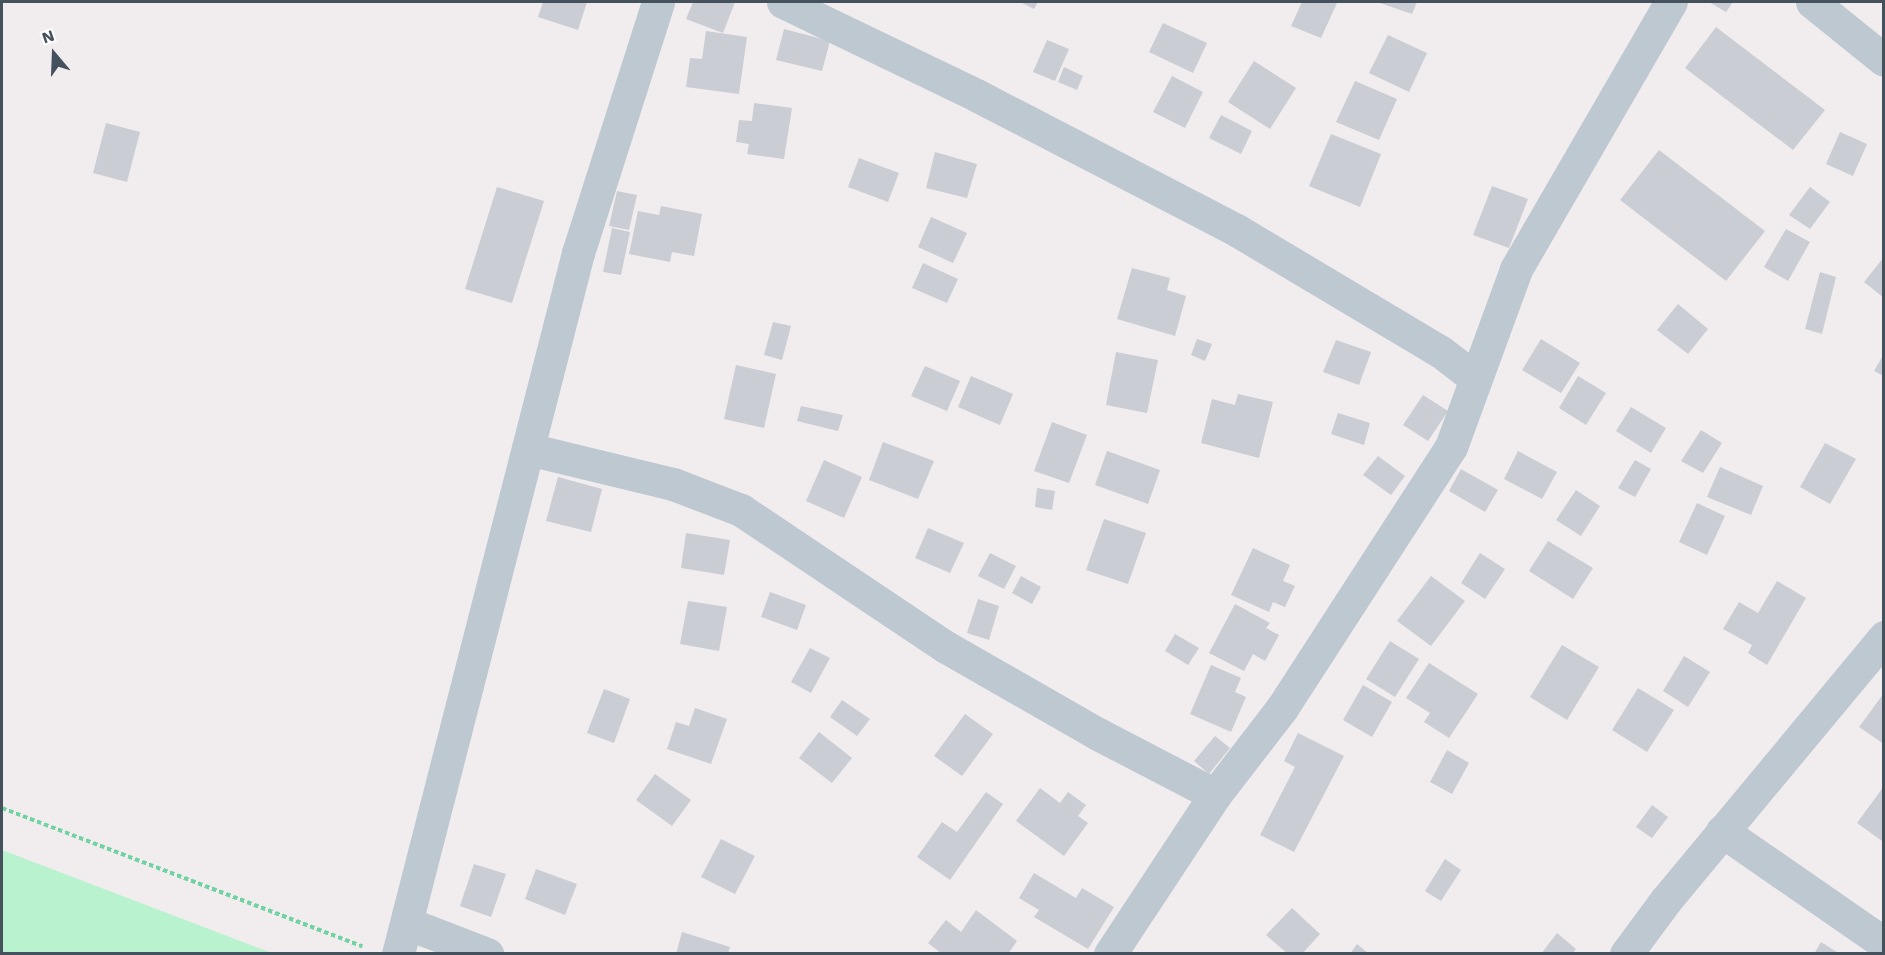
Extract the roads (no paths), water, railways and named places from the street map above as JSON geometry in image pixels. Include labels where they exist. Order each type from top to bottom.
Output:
[{"type":"street","points":[[487,954],[393,942],[528,449],[578,253],[658,2]]},
{"type":"street","points":[[783,2],[978,96],[1238,231],[1441,352],[1474,378]]},
{"type":"street","points":[[1110,954],[1215,795],[1282,708],[1451,447],[1474,378],[1516,269],[1671,2]]},
{"type":"street","points":[[1813,2],[1884,60]]},
{"type":"street","points":[[528,449],[673,484],[741,510],[946,647],[1098,734],[1215,795]]},
{"type":"street","points":[[1626,954],[1722,831],[1884,637]]},
{"type":"street","points":[[1722,831],[1884,943]]}]
